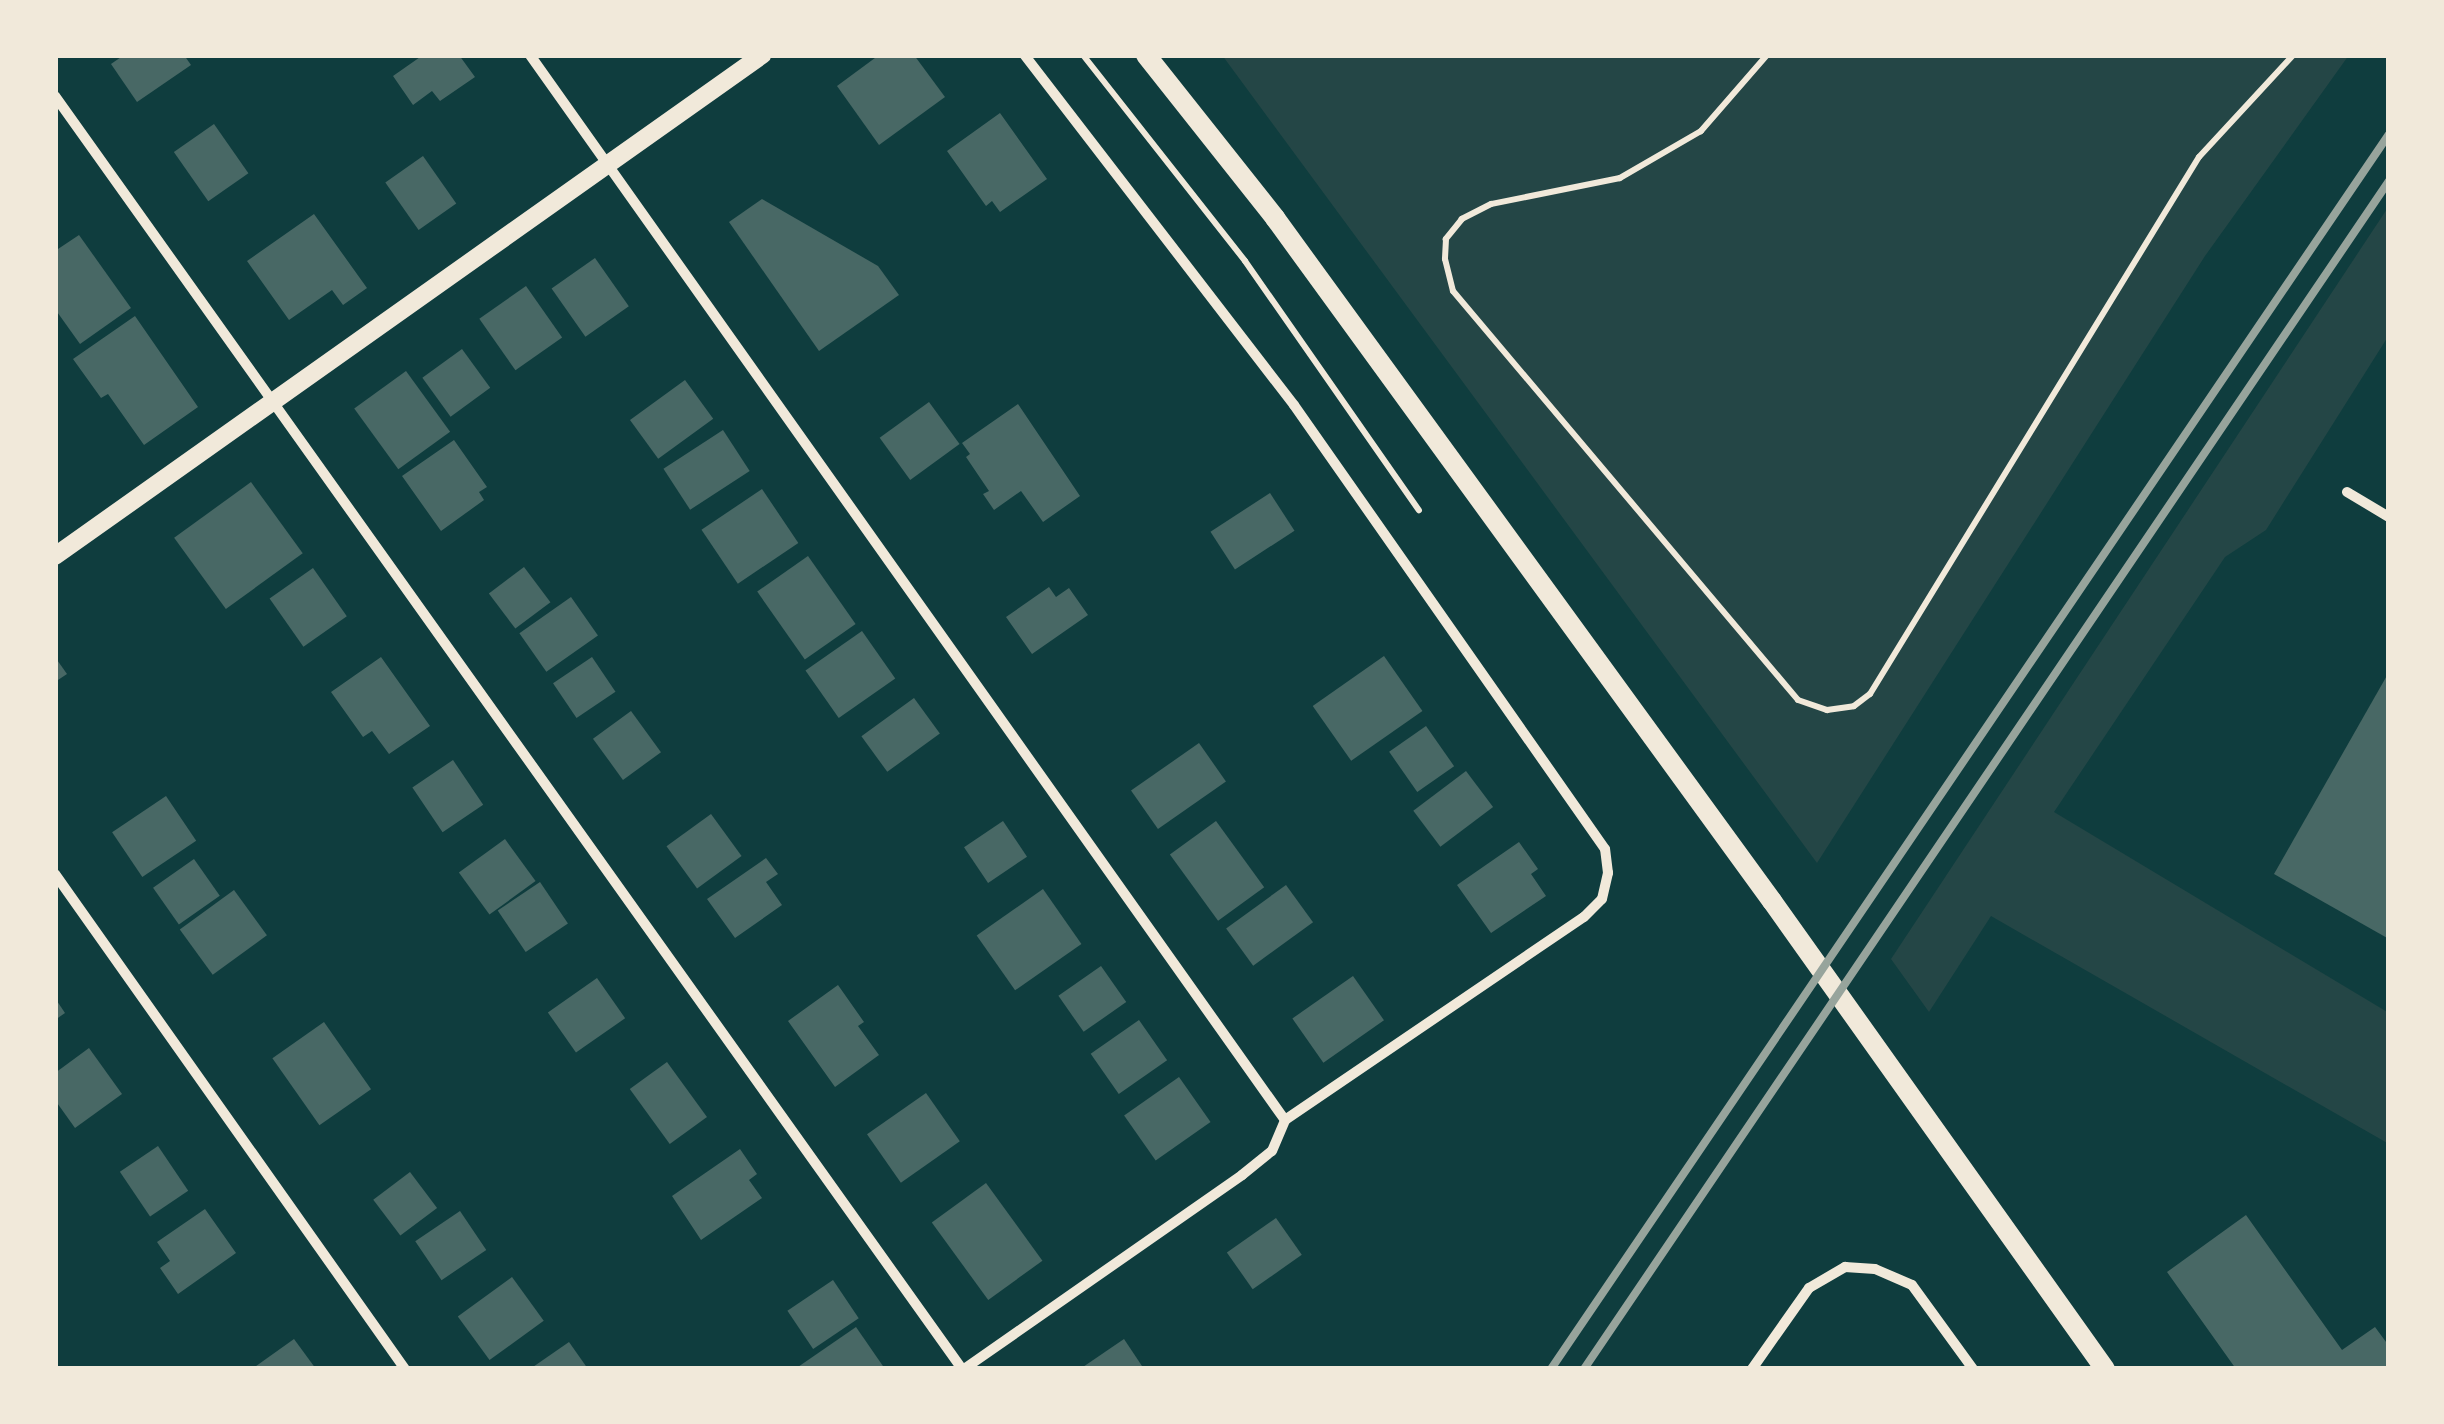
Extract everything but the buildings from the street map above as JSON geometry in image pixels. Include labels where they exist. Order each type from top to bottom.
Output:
[{"type":"main road","points":[[1146,55],[1287,234],[1772,901],[2105,1369]]},
{"type":"street","points":[[530,55],[1285,1120]]},
{"type":"street","points":[[55,556],[762,55]]},
{"type":"street","points":[[55,96],[963,1369],[1242,1175],[1272,1151],[1285,1120],[1584,917],[1602,899],[1608,873],[1606,849],[1294,405],[1024,55]]},
{"type":"street","points":[[2348,492],[2389,517]]},
{"type":"street","points":[[55,874],[404,1369]]},
{"type":"street","points":[[1752,1369],[1809,1288],[1845,1267],[1875,1268],[1912,1284],[1973,1369]]},
{"type":"path","points":[[1083,55],[1245,261],[1419,510]]},
{"type":"path","points":[[1767,55],[1701,131],[1620,178],[1491,204],[1462,219],[1446,239],[1445,260],[1453,291],[1798,700],[1827,710],[1854,706],[1870,694],[2199,158],[2292,55]]},
{"type":"shaded area","points":[[1222,55],[2349,55],[2205,256],[1817,863]]},
{"type":"shaded area","points":[[2389,206],[2389,335],[2266,530],[2225,557],[2054,812],[2389,1013],[2389,1144],[1991,916],[1929,1012],[1891,959]]},
{"type":"railway","points":[[1551,1369],[2389,134]]},
{"type":"railway","points":[[1584,1369],[2389,181]]}]
